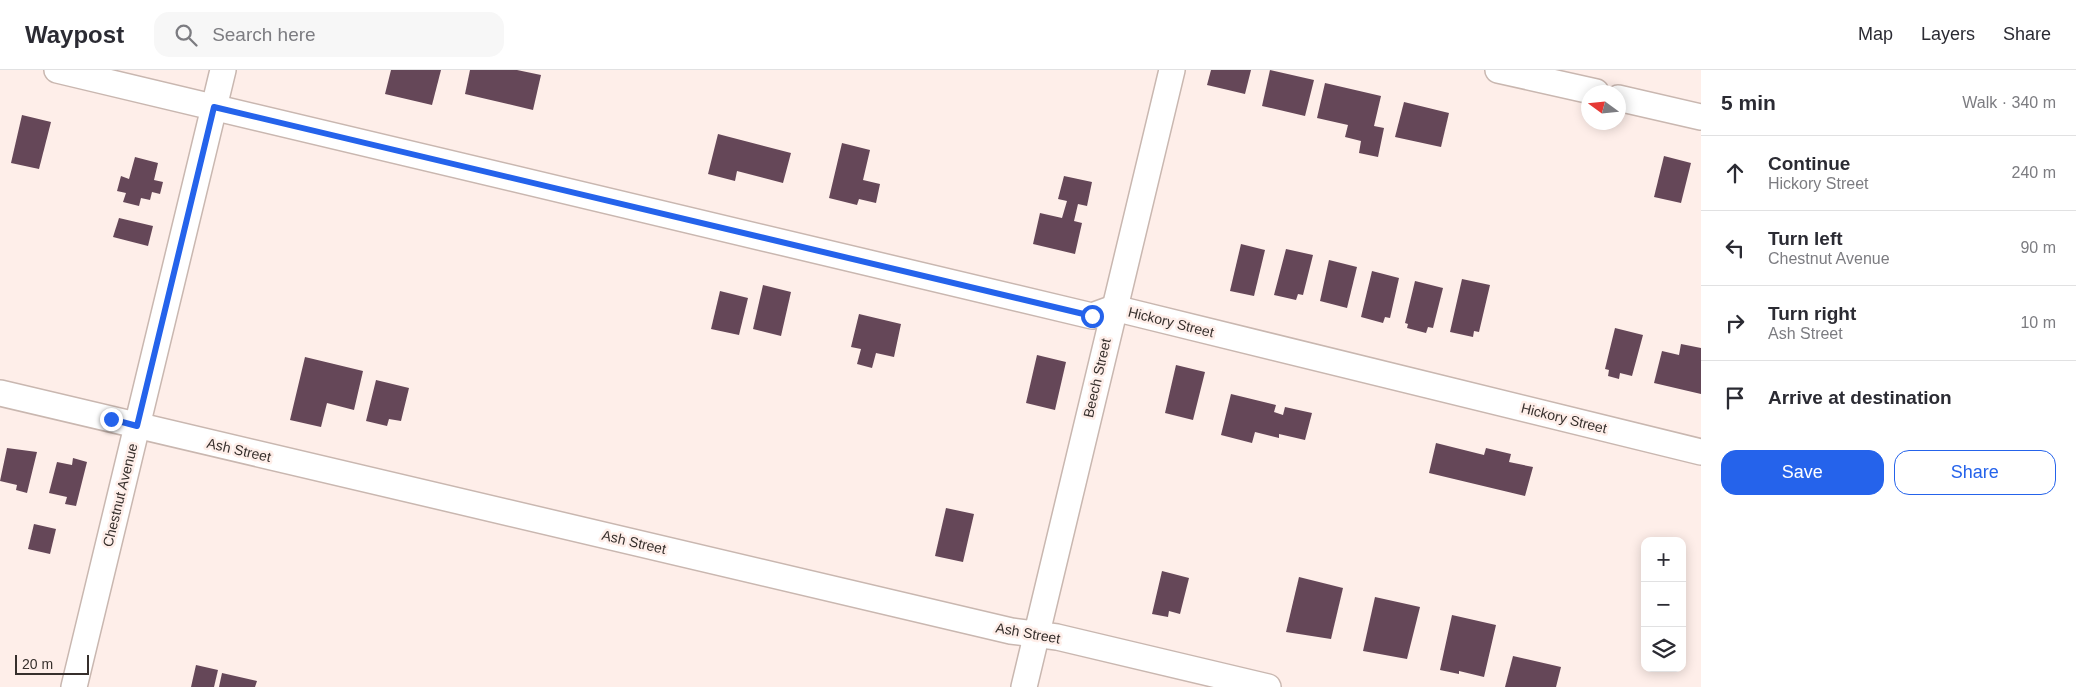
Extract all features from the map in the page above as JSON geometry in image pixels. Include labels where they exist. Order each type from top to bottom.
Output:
[{"type":"street","name":"Hickory Street","points":[[58,70],[1092,316],[1114,308],[1701,452]]},
{"type":"street","name":"Chestnut Avenue","points":[[74,687],[223,70]]},
{"type":"street","name":"Beech Street","points":[[1024,687],[1172,70]]},
{"type":"street","points":[[1498,70],[1581,89]]},
{"type":"street","points":[[1626,100],[1701,117]]},
{"type":"street","name":"Ash Street","points":[[0,393],[1036,636],[1057,637],[1268,687]]},
{"type":"building","points":[[391,70],[441,70],[432,105],[385,94]]},
{"type":"building","points":[[470,70],[517,70],[541,75],[533,110],[465,94]]},
{"type":"building","points":[[1211,70],[1251,70],[1245,94],[1207,85]]},
{"type":"building","points":[[1270,70],[1314,80],[1305,116],[1262,106]]},
{"type":"building","points":[[1325,83],[1381,96],[1374,126],[1384,128],[1378,157],[1359,153],[1361,141],[1345,137],[1348,125],[1317,118]]},
{"type":"building","points":[[1404,102],[1449,113],[1441,147],[1395,137]]},
{"type":"building","points":[[22,115],[51,122],[39,169],[11,163]]},
{"type":"building","points":[[718,134],[791,153],[783,183],[737,171],[735,181],[708,174]]},
{"type":"building","points":[[842,143],[870,150],[863,180],[880,184],[876,203],[859,199],[857,205],[829,198]]},
{"type":"building","points":[[1664,156],[1691,163],[1681,203],[1654,197]]},
{"type":"building","points":[[135,157],[158,163],[154,180],[163,182],[160,194],[152,192],[150,200],[141,198],[139,206],[123,202],[126,193],[117,191],[121,176],[129,179]]},
{"type":"building","points":[[1064,176],[1092,182],[1087,206],[1078,204],[1074,221],[1082,223],[1075,254],[1033,244],[1040,213],[1062,218],[1067,201],[1058,199]]},
{"type":"building","points":[[119,218],[153,226],[148,246],[113,237]]},
{"type":"building","points":[[1241,244],[1265,250],[1254,296],[1230,291]]},
{"type":"building","points":[[1286,249],[1313,255],[1303,295],[1298,294],[1296,300],[1274,295]]},
{"type":"building","points":[[1329,260],[1357,267],[1347,308],[1320,301]]},
{"type":"building","points":[[1372,271],[1399,278],[1390,318],[1385,317],[1383,323],[1361,317]]},
{"type":"building","points":[[1462,279],[1490,285],[1479,332],[1474,331],[1473,337],[1450,332]]},
{"type":"building","points":[[1415,281],[1443,288],[1433,328],[1428,327],[1426,333],[1407,328],[1408,324],[1405,323]]},
{"type":"building","points":[[763,285],[791,292],[781,336],[753,329]]},
{"type":"building","points":[[720,291],[748,298],[739,335],[711,329]]},
{"type":"building","points":[[859,314],[901,324],[894,357],[876,353],[872,368],[857,364],[861,349],[851,347]]},
{"type":"building","points":[[1615,328],[1643,335],[1632,376],[1620,373],[1619,379],[1608,376],[1609,370],[1605,369]]},
{"type":"building","points":[[1681,344],[1701,348],[1701,394],[1654,383],[1662,351],[1679,355]]},
{"type":"building","points":[[1037,355],[1066,362],[1055,410],[1026,403]]},
{"type":"building","points":[[305,357],[363,371],[354,410],[327,403],[321,427],[290,420]]},
{"type":"building","points":[[1176,365],[1205,372],[1193,420],[1165,413]]},
{"type":"building","points":[[376,380],[409,388],[401,421],[389,419],[387,426],[366,421]]},
{"type":"building","points":[[1231,394],[1276,405],[1274,412],[1283,415],[1285,407],[1312,413],[1305,440],[1279,434],[1279,438],[1255,432],[1252,443],[1221,435]]},
{"type":"building","points":[[1436,443],[1484,455],[1486,448],[1511,454],[1509,462],[1533,467],[1525,496],[1429,473]]},
{"type":"building","points":[[7,448],[37,452],[27,493],[16,490],[17,485],[0,481]]},
{"type":"building","points":[[73,458],[87,462],[76,506],[65,504],[67,497],[49,493],[57,462],[72,465]]},
{"type":"building","points":[[946,508],[974,514],[963,562],[935,556]]},
{"type":"building","points":[[34,524],[56,529],[50,554],[28,549]]},
{"type":"building","points":[[1162,571],[1189,578],[1180,614],[1169,611],[1168,617],[1152,614]]},
{"type":"building","points":[[1299,577],[1343,588],[1331,639],[1286,632]]},
{"type":"building","points":[[1375,597],[1420,607],[1407,659],[1363,651]]},
{"type":"building","points":[[1452,615],[1496,625],[1484,677],[1459,671],[1459,674],[1440,670]]},
{"type":"building","points":[[1513,656],[1561,667],[1556,687],[1505,687]]},
{"type":"building","points":[[196,665],[218,670],[214,687],[191,687]]},
{"type":"building","points":[[222,673],[257,681],[255,687],[219,687]]},
{"type":"route","points":[[111,419],[137,426],[214,107],[1092,316]]}]
